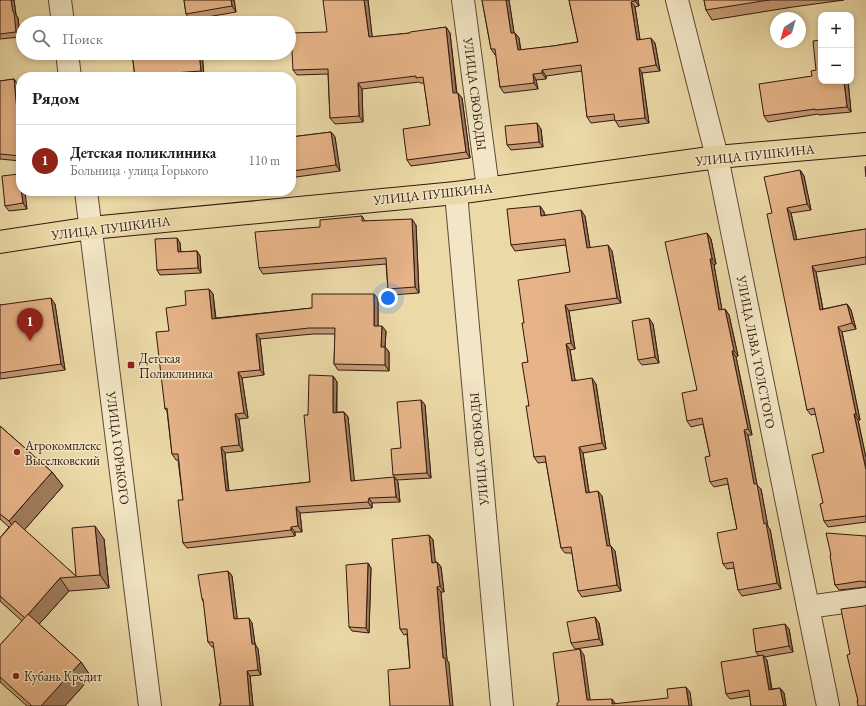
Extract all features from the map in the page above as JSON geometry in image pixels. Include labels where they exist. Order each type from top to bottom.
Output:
[{"type":"main road","name":"УЛИЦА ПУШКИНА","points":[[0,242],[91,228],[456,193],[717,157],[866,144]]},
{"type":"street","points":[[60,0],[62,16]]},
{"type":"street","name":"УЛИЦА СВОБОДЫ","points":[[463,0],[488,188]]},
{"type":"street","name":"УЛИЦА ЛЬВА ТОЛСТОГО","points":[[677,0],[717,157],[828,706]]},
{"type":"street","points":[[68,60],[69,72]]},
{"type":"street","name":"УЛИЦА СВОБОДЫ","points":[[456,193],[502,706]]},
{"type":"street","name":"УЛИЦА ГОРЬКОГО","points":[[87,196],[150,706]]},
{"type":"street","points":[[808,607],[866,599]]},
{"type":"building","points":[[0,0],[11,0],[16,32],[0,34]]},
{"type":"building","points":[[184,0],[231,0],[232,6],[186,14]]},
{"type":"building","points":[[323,0],[364,0],[369,37],[410,33],[446,27],[453,93],[458,93],[466,152],[407,160],[403,129],[430,125],[423,77],[416,78],[416,76],[358,83],[359,116],[330,118],[328,69],[293,70],[292,60],[296,60],[296,33],[327,32]]},
{"type":"building","points":[[482,0],[506,0],[511,33],[515,33],[518,50],[578,42],[569,0],[635,0],[631,2],[637,40],[651,38],[656,65],[639,68],[645,118],[615,121],[614,114],[587,117],[581,65],[542,70],[542,73],[533,74],[534,83],[500,87],[495,49],[491,49]]},
{"type":"building","points":[[704,0],[769,0],[706,10]]},
{"type":"building","points":[[818,40],[818,84],[844,84],[847,107],[815,109],[764,116],[759,84],[812,76],[811,71],[816,70],[813,41]]},
{"type":"building","points":[[133,60],[200,60],[201,71],[187,72],[134,72]]},
{"type":"building","points":[[14,79],[16,100],[16,156],[0,154],[0,81]]},
{"type":"building","points":[[537,123],[539,142],[507,145],[505,126]]},
{"type":"building","points":[[331,132],[336,165],[296,170],[296,136]]},
{"type":"building","points":[[800,170],[807,204],[787,208],[794,240],[866,229],[866,257],[812,266],[820,310],[847,304],[852,323],[838,327],[866,470],[866,516],[824,521],[820,504],[823,503],[812,455],[824,452],[814,408],[807,410],[767,214],[772,213],[764,177]]},
{"type":"building","points":[[16,174],[16,196],[22,196],[23,203],[5,206],[2,176]]},
{"type":"building","points":[[540,206],[541,216],[581,210],[587,248],[608,245],[617,298],[565,305],[571,343],[566,344],[572,381],[592,378],[602,443],[579,447],[586,493],[598,491],[607,546],[611,546],[617,585],[578,591],[571,547],[561,548],[545,456],[534,457],[526,406],[529,406],[522,363],[528,362],[522,323],[524,323],[518,280],[570,272],[565,239],[511,245],[507,209]]},
{"type":"building","points":[[362,216],[362,221],[412,219],[415,287],[388,289],[386,258],[259,268],[255,232],[320,227],[320,220]]},
{"type":"building","points":[[707,233],[719,310],[725,309],[734,351],[732,351],[748,429],[744,430],[754,484],[757,484],[777,583],[738,590],[733,562],[723,564],[717,533],[737,529],[727,478],[710,482],[705,457],[710,456],[702,418],[687,421],[682,393],[697,390],[665,242]]},
{"type":"building","points":[[177,238],[178,252],[197,251],[198,268],[157,270],[155,239]]},
{"type":"building","points":[[209,289],[212,319],[312,308],[312,294],[374,294],[374,326],[382,326],[381,347],[385,347],[385,365],[334,364],[335,328],[309,328],[256,334],[260,370],[238,372],[244,413],[235,414],[239,445],[221,447],[226,491],[310,482],[304,415],[308,415],[309,375],[333,376],[333,413],[344,412],[351,481],[394,477],[396,497],[369,498],[368,502],[296,507],[298,526],[291,527],[291,530],[183,543],[178,500],[183,500],[178,454],[172,454],[156,332],[169,331],[166,308],[186,305],[185,291]]},
{"type":"building","points":[[51,298],[61,364],[0,373],[0,305]]},
{"type":"building","points":[[649,318],[655,357],[638,360],[632,321]]},
{"type":"building","points":[[421,400],[427,473],[393,475],[391,449],[401,448],[397,402]]},
{"type":"building","points":[[0,426],[52,472],[9,521],[0,514]]},
{"type":"building","points":[[15,521],[76,576],[72,528],[95,526],[100,575],[60,578],[25,618],[0,596],[0,538]]},
{"type":"building","points":[[826,533],[866,536],[866,582],[861,581],[835,585]]},
{"type":"building","points":[[429,535],[432,563],[437,562],[440,586],[437,587],[443,658],[445,658],[450,706],[390,706],[388,670],[410,668],[407,629],[400,629],[392,539]]},
{"type":"building","points":[[368,563],[366,628],[349,627],[346,565]]},
{"type":"building","points":[[228,571],[234,619],[249,618],[252,644],[255,644],[258,670],[247,671],[250,706],[220,706],[219,704],[221,704],[213,642],[208,642],[203,599],[198,575]]},
{"type":"building","points":[[866,605],[866,706],[858,706],[847,655],[850,654],[841,609]]},
{"type":"building","points":[[28,614],[81,662],[41,706],[32,706],[0,677],[0,645]]},
{"type":"building","points":[[595,617],[599,639],[571,643],[567,622]]},
{"type":"building","points":[[785,624],[789,646],[756,652],[753,629]]},
{"type":"building","points":[[580,649],[587,700],[612,699],[612,704],[668,698],[667,689],[686,687],[689,706],[557,706],[557,703],[559,702],[553,653]]},
{"type":"building","points":[[763,655],[769,690],[780,688],[784,706],[751,706],[749,690],[726,694],[721,662]]},
{"type":"place","name":"Детская поликлиника","points":[[30,341]]},
{"type":"place","name":"Детская Поликлиника","points":[[131,365]]},
{"type":"place","name":"Агрокомплекс Выселковский","points":[[17,452]]},
{"type":"place","name":"Кубань Кредит","points":[[16,676]]}]
